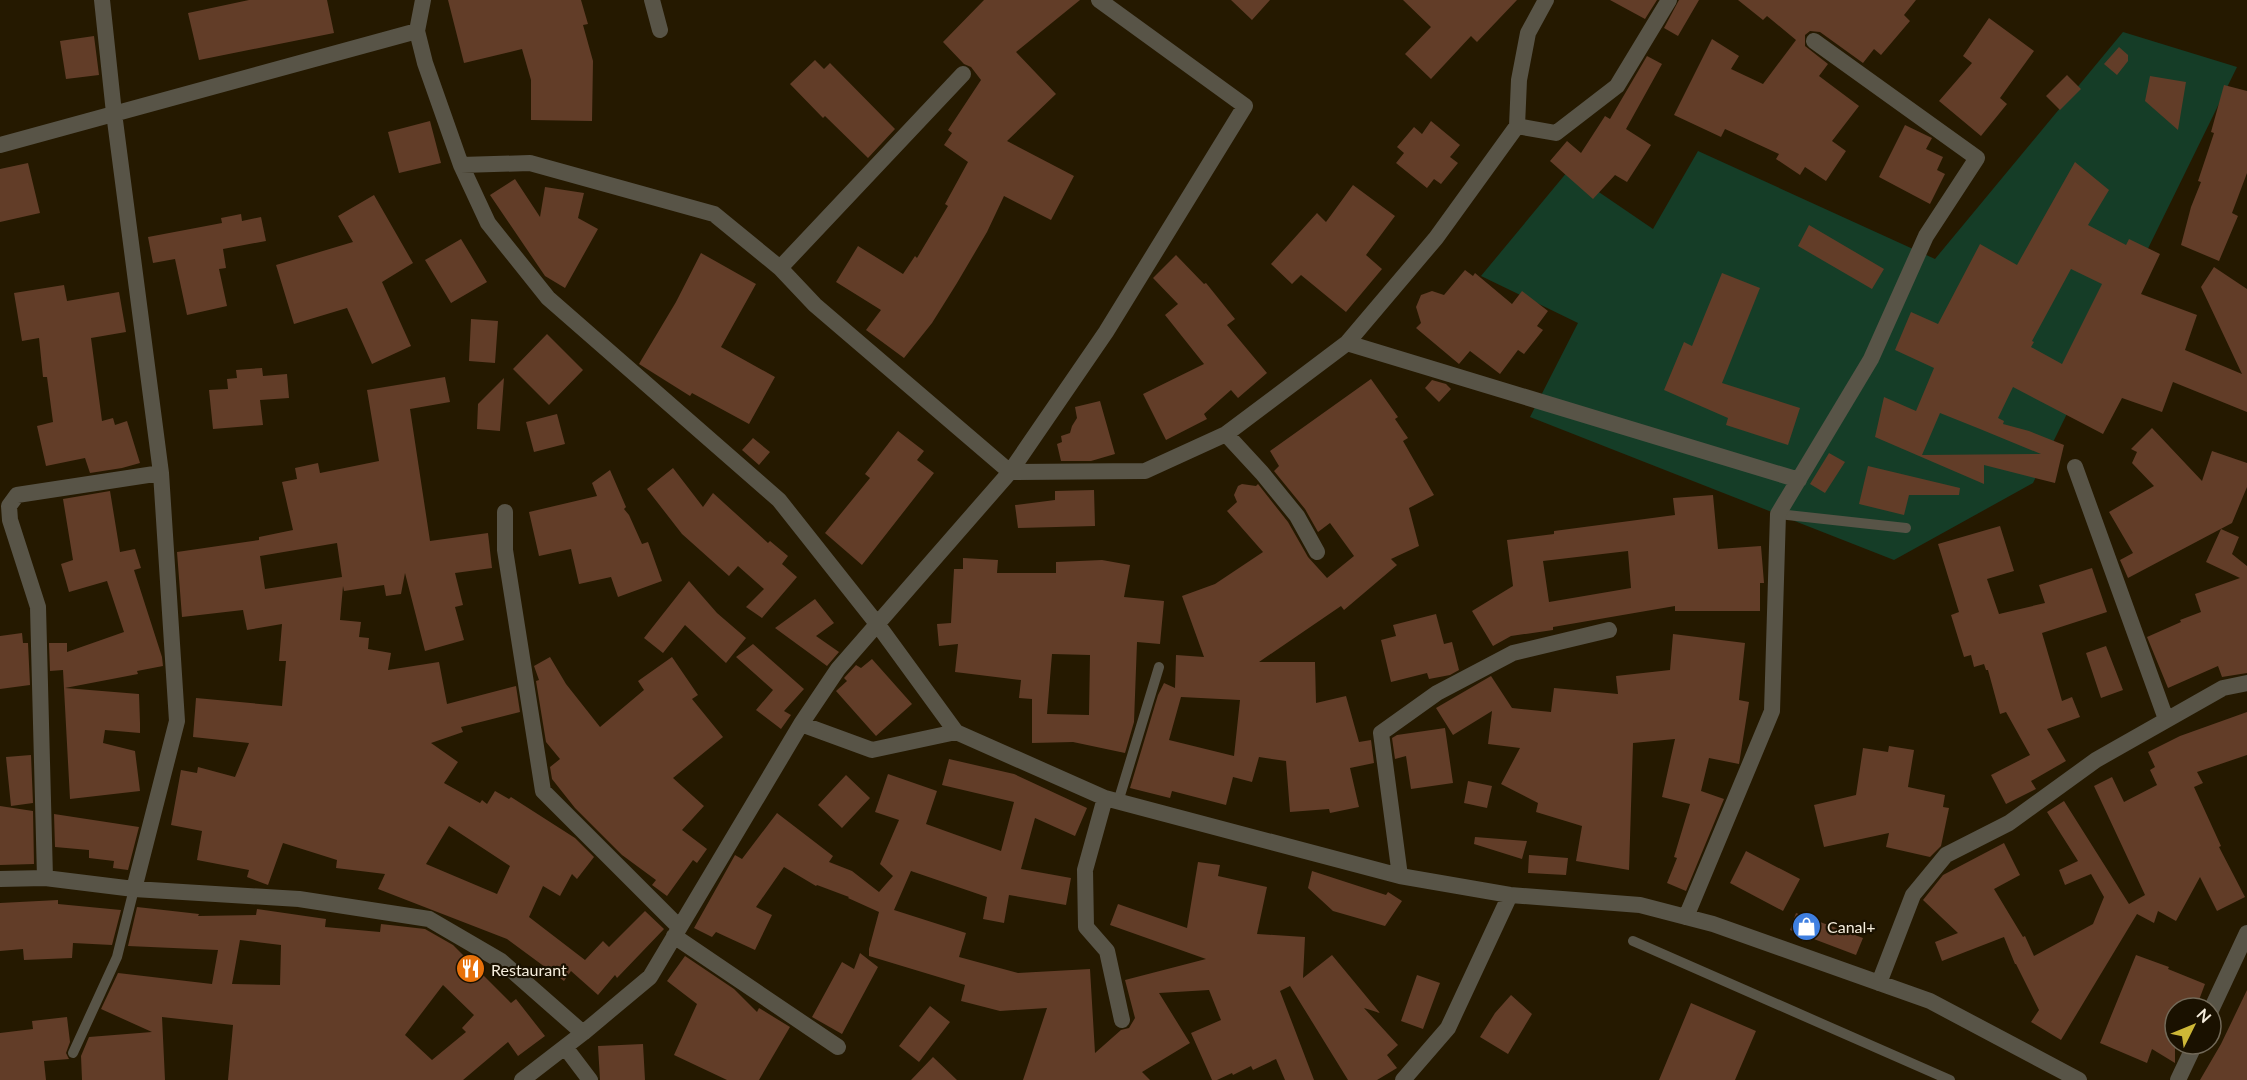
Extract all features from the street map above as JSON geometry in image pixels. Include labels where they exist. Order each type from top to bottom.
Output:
[{"type":"street","points":[[102,0],[114,113],[161,474],[177,721],[134,889]]},
{"type":"street","points":[[423,0],[417,31],[425,63],[461,165],[488,223],[548,298],[779,500],[878,625],[956,732],[1112,800],[1400,876],[1510,895],[1640,906],[1713,924],[1930,1001],[2079,1080]]},
{"type":"street","points":[[652,0],[660,30]]},
{"type":"street","points":[[522,1080],[583,1033],[650,976],[801,724],[838,669],[1010,472],[1106,332],[1245,106],[1099,0]]},
{"type":"street","points":[[461,165],[530,163],[714,214],[780,268],[815,305],[1010,472],[1145,471],[1226,434],[1347,343],[1436,238],[1517,126],[1519,80],[1528,33],[1546,0]]},
{"type":"street","points":[[1517,126],[1556,133],[1617,86],[1669,0]]},
{"type":"street","points":[[0,145],[417,31]]},
{"type":"street","points":[[1686,917],[1773,711],[1778,514],[1871,360],[1926,236],[1977,158],[1814,41]]},
{"type":"street","points":[[780,268],[963,74]]},
{"type":"street","points":[[1347,343],[1799,480]]},
{"type":"street","points":[[1226,434],[1297,516],[1317,552]]},
{"type":"street","points":[[2075,467],[2166,719]]},
{"type":"street","points":[[45,878],[38,607],[10,520],[9,506],[17,495],[161,474]]},
{"type":"street","points":[[506,512],[505,550],[543,791],[676,931],[838,1047]]},
{"type":"street","points":[[1400,876],[1381,733],[1437,693],[1513,653],[1609,630]]},
{"type":"street","points":[[1879,983],[1913,895],[1946,855],[2009,823],[2096,760],[2166,719],[2223,688],[2247,683]]},
{"type":"street","points":[[801,724],[872,750],[956,732]]},
{"type":"street","points":[[1112,800],[1086,870],[1086,927],[1107,951],[1122,1020]]},
{"type":"street","points":[[0,879],[45,878],[134,889],[299,899],[429,919],[501,961],[583,1033]]},
{"type":"street","points":[[1403,1080],[1448,1028],[1510,895]]},
{"type":"street","points":[[2218,996],[2247,933]]},
{"type":"street","points":[[565,1047],[590,1080]]},
{"type":"street","points":[[2178,1080],[2189,1056]]},
{"type":"lane","points":[[1778,514],[1906,528]]},
{"type":"lane","points":[[1112,800],[1159,666]]},
{"type":"lane","points":[[73,1053],[117,957],[134,889]]},
{"type":"lane","points":[[1633,941],[1950,1080]]},
{"type":"green space","points":[[2123,32],[2237,67],[2033,483],[1894,560],[1530,417],[1578,323],[1481,276],[1568,171],[1653,229],[1698,151],[1935,259]]},
{"type":"building","points":[[249,0],[327,0],[334,33],[199,60],[188,13]]},
{"type":"building","points":[[448,0],[581,0],[588,24],[583,25],[593,61],[592,121],[531,120],[531,80],[522,49],[464,63]]},
{"type":"building","points":[[984,0],[1080,0],[1016,52],[1056,94],[1007,141],[1074,176],[1051,220],[1004,196],[987,232],[957,283],[932,323],[904,358],[866,330],[881,310],[836,282],[858,246],[903,274],[915,256],[917,258],[948,206],[945,204],[968,162],[944,145],[952,133],[948,130],[981,80],[971,67],[964,64],[943,42]]},
{"type":"building","points":[[1231,0],[1270,0],[1252,20]]},
{"type":"building","points":[[1403,0],[1517,0],[1477,42],[1471,36],[1431,79],[1405,54],[1431,27]]},
{"type":"building","points":[[1610,0],[1657,0],[1645,19]]},
{"type":"building","points":[[1679,0],[1699,0],[1678,36],[1664,28]]},
{"type":"building","points":[[1738,0],[1916,0],[1904,15],[1910,21],[1881,55],[1874,49],[1863,63],[1820,32],[1810,31],[1805,35],[1805,46],[1828,64],[1819,76],[1859,106],[1832,141],[1846,151],[1826,181],[1805,167],[1800,175],[1776,159],[1779,154],[1725,129],[1721,137],[1674,115],[1712,39],[1739,56],[1731,69],[1763,84],[1796,40],[1767,16],[1763,20]]},
{"type":"building","points":[[1989,18],[2034,51],[2000,98],[2007,104],[1981,136],[1939,101],[1972,63],[1963,56]]},
{"type":"building","points":[[94,36],[99,75],[66,79],[60,41]]},
{"type":"building","points":[[2119,47],[2128,55],[2128,61],[2117,75],[2104,64]]},
{"type":"building","points":[[1647,56],[1662,64],[1626,129],[1651,145],[1627,182],[1615,175],[1593,199],[1550,161],[1567,141],[1581,153],[1605,116],[1610,119]]},
{"type":"building","points":[[815,60],[824,69],[830,63],[895,129],[868,158],[825,116],[823,118],[790,84]]},
{"type":"building","points":[[2067,75],[2081,89],[2060,110],[2046,96]]},
{"type":"building","points":[[2150,76],[2186,82],[2178,130],[2145,101]]},
{"type":"building","points":[[2224,85],[2247,91],[2247,173],[2232,213],[2238,216],[2219,261],[2181,245],[2191,207],[2201,182],[2198,181],[2214,133],[2211,132]]},
{"type":"building","points":[[430,121],[441,163],[399,173],[388,132]]},
{"type":"building","points":[[1431,121],[1460,145],[1450,157],[1458,163],[1441,184],[1434,179],[1427,188],[1396,163],[1404,153],[1397,147],[1414,127],[1422,134]]},
{"type":"building","points":[[1905,125],[1932,138],[1926,149],[1943,157],[1937,170],[1945,174],[1930,204],[1879,177]]},
{"type":"building","points":[[2075,162],[2109,190],[2088,225],[2126,245],[2129,239],[2160,254],[2141,294],[2197,315],[2185,350],[2242,374],[2201,287],[2214,267],[2247,289],[2247,412],[2173,382],[2162,412],[2122,398],[2103,434],[2013,387],[1998,418],[2004,421],[2003,424],[2029,431],[2064,445],[2055,483],[1984,465],[1984,484],[1875,437],[1884,397],[1916,411],[1934,368],[1895,350],[1911,312],[1938,324],[1980,244],[2017,265]],"holes":[[[2071,269],[2102,284],[2062,364],[2031,347],[2034,342],[2032,341]],[[1940,413],[1980,429],[2041,454],[1922,455]]]},
{"type":"building","points":[[28,163],[40,213],[0,222],[0,169]]},
{"type":"building","points":[[515,179],[540,217],[545,187],[584,193],[578,218],[598,229],[565,288],[545,276],[490,195]]},
{"type":"building","points":[[1353,185],[1395,216],[1366,255],[1382,269],[1346,312],[1301,275],[1292,284],[1271,264],[1317,213],[1326,222]]},
{"type":"building","points":[[374,195],[413,263],[382,282],[411,346],[372,364],[347,308],[294,324],[276,265],[353,242],[338,216]]},
{"type":"building","points":[[241,214],[242,221],[261,217],[266,241],[223,249],[226,268],[219,269],[227,306],[187,315],[175,259],[153,263],[148,237],[222,223],[221,218]]},
{"type":"building","points":[[1809,225],[1884,269],[1872,289],[1798,246]]},
{"type":"building","points":[[461,239],[487,282],[451,303],[425,260]]},
{"type":"building","points":[[701,253],[756,284],[721,347],[775,377],[749,424],[692,393],[690,396],[639,364],[676,302]]},
{"type":"building","points":[[1176,255],[1204,284],[1206,283],[1235,319],[1227,325],[1267,373],[1238,398],[1231,390],[1204,414],[1207,419],[1166,440],[1143,394],[1204,364],[1165,315],[1178,304],[1153,278]]},
{"type":"building","points":[[1465,270],[1473,276],[1475,273],[1512,304],[1522,291],[1548,311],[1537,326],[1543,330],[1524,354],[1518,350],[1500,374],[1470,351],[1459,364],[1416,328],[1421,323],[1416,307],[1421,295],[1432,291],[1444,295]]},
{"type":"building","points":[[1722,273],[1760,288],[1722,383],[1800,408],[1788,445],[1726,425],[1728,418],[1664,390],[1684,342],[1692,346]]},
{"type":"building","points":[[64,285],[67,301],[119,292],[126,332],[91,338],[102,421],[113,418],[115,425],[127,421],[140,463],[90,473],[85,458],[46,466],[37,426],[53,422],[47,377],[43,377],[39,338],[22,341],[14,293]]},
{"type":"building","points":[[471,319],[498,321],[495,363],[469,361]]},
{"type":"building","points":[[547,334],[583,370],[549,405],[513,369]]},
{"type":"building","points":[[262,368],[263,376],[287,374],[289,398],[260,400],[263,425],[213,429],[209,390],[228,389],[227,379],[237,378],[236,370]]},
{"type":"building","points":[[445,377],[450,402],[410,409],[430,541],[488,533],[492,568],[455,573],[463,605],[455,607],[464,640],[425,651],[405,573],[401,594],[386,596],[384,585],[344,591],[343,586],[340,620],[361,622],[359,637],[369,638],[368,649],[391,653],[388,670],[439,662],[447,704],[516,686],[520,712],[461,727],[463,732],[431,743],[458,762],[444,783],[480,803],[482,800],[487,804],[495,791],[509,799],[511,797],[575,838],[594,857],[577,879],[572,874],[560,896],[543,886],[529,917],[585,960],[603,941],[609,947],[645,911],[664,929],[617,978],[615,975],[598,995],[571,971],[564,981],[507,939],[378,889],[385,874],[336,868],[337,860],[283,843],[268,885],[247,877],[249,870],[197,860],[202,831],[171,825],[181,770],[197,773],[198,767],[235,777],[249,743],[193,737],[196,698],[282,706],[286,661],[279,661],[282,624],[247,630],[243,610],[182,617],[177,552],[259,540],[259,537],[293,530],[282,482],[297,479],[295,468],[318,463],[320,473],[379,461],[367,390]],"holes":[[[337,543],[342,577],[265,589],[260,556]],[[449,826],[510,866],[497,894],[426,864]]]},
{"type":"building","points":[[504,378],[500,431],[477,429],[478,404]]},
{"type":"building","points":[[1371,379],[1398,417],[1395,419],[1408,438],[1403,441],[1434,495],[1409,508],[1419,546],[1391,559],[1397,565],[1344,610],[1341,606],[1259,662],[1315,662],[1316,703],[1346,696],[1359,742],[1371,740],[1374,763],[1350,768],[1359,807],[1330,813],[1329,809],[1290,812],[1286,761],[1259,757],[1252,782],[1233,777],[1226,805],[1172,791],[1170,798],[1130,788],[1158,695],[1164,683],[1175,688],[1176,655],[1204,657],[1182,596],[1215,584],[1263,552],[1227,511],[1237,502],[1234,495],[1238,486],[1258,484],[1288,522],[1308,557],[1327,578],[1354,556],[1330,523],[1318,532],[1305,509],[1274,471],[1279,466],[1270,451]],"holes":[[[1181,697],[1240,700],[1234,756],[1169,740]]]},
{"type":"building","points":[[1432,380],[1446,384],[1451,389],[1439,402],[1425,388]]},
{"type":"building","points":[[1100,401],[1115,454],[1091,461],[1061,461],[1057,444],[1062,442],[1061,436],[1070,433],[1077,418],[1075,407]]},
{"type":"building","points":[[557,414],[565,444],[534,452],[526,422]]},
{"type":"building","points":[[2152,428],[2202,481],[2212,451],[2247,463],[2247,487],[2232,523],[2128,578],[2120,560],[2133,553],[2109,512],[2154,486],[2132,463],[2137,452],[2131,449]]},
{"type":"building","points":[[898,431],[924,451],[917,460],[934,473],[862,565],[825,533],[870,478],[865,474]]},
{"type":"building","points":[[753,438],[770,452],[759,465],[742,450]]},
{"type":"building","points":[[1829,453],[1845,462],[1825,493],[1810,484]]},
{"type":"building","points":[[1868,466],[1960,488],[1959,495],[1909,495],[1904,515],[1859,504]]},
{"type":"building","points":[[673,468],[703,507],[713,493],[768,543],[770,541],[788,556],[782,564],[797,577],[762,618],[746,607],[764,589],[738,566],[729,576],[682,534],[647,489]]},
{"type":"building","points":[[610,470],[626,507],[624,509],[642,544],[648,542],[662,581],[618,597],[611,577],[579,584],[571,549],[539,556],[529,512],[597,496],[592,483]]},
{"type":"building","points":[[1094,490],[1095,526],[1018,528],[1015,505],[1055,500],[1055,491]]},
{"type":"building","points":[[110,491],[120,552],[135,549],[141,568],[134,570],[163,666],[137,671],[138,674],[65,688],[139,694],[140,733],[105,730],[103,743],[135,751],[140,791],[70,799],[63,670],[50,671],[49,643],[67,643],[67,652],[124,632],[107,581],[69,592],[61,564],[73,560],[63,499]]},
{"type":"building","points":[[1713,495],[1718,549],[1761,546],[1764,583],[1760,583],[1760,611],[1675,611],[1675,606],[1511,636],[1493,646],[1472,611],[1513,586],[1507,540],[1554,534],[1554,531],[1675,515],[1673,498]],"holes":[[[1628,551],[1631,588],[1549,602],[1543,561]]]},
{"type":"building","points":[[2000,526],[2014,571],[1987,579],[1999,614],[2045,603],[2039,585],[2092,568],[2107,612],[2042,633],[2062,701],[2072,697],[2080,717],[2047,729],[2066,761],[2031,781],[2036,789],[2006,804],[1991,775],[2030,755],[2006,712],[2000,714],[1988,670],[1984,664],[1974,667],[1971,655],[1964,657],[1951,615],[1959,612],[1938,544]]},
{"type":"building","points":[[2221,529],[2239,537],[2232,554],[2247,566],[2247,673],[2222,677],[2218,666],[2168,688],[2147,637],[2201,612],[2195,594],[2240,578],[2206,562]]},
{"type":"building","points":[[963,558],[998,560],[997,573],[1056,573],[1056,562],[1102,560],[1130,565],[1124,597],[1164,601],[1160,644],[1137,642],[1134,722],[1125,753],[1073,742],[1032,743],[1032,699],[1019,698],[1021,680],[955,672],[958,644],[939,646],[937,624],[951,623],[954,569],[963,569]],"holes":[[[1052,654],[1090,655],[1089,715],[1047,714]]]},
{"type":"building","points":[[689,581],[717,613],[746,638],[726,663],[685,625],[663,653],[644,638]]},
{"type":"building","points":[[815,599],[834,623],[816,636],[839,652],[827,666],[775,628]]},
{"type":"building","points":[[1436,614],[1444,644],[1452,642],[1459,670],[1450,675],[1429,679],[1427,673],[1391,682],[1381,640],[1396,636],[1393,625]]},
{"type":"building","points":[[22,633],[23,643],[28,643],[30,685],[0,689],[0,636]]},
{"type":"building","points":[[1673,634],[1745,643],[1739,700],[1749,702],[1739,764],[1709,758],[1701,791],[1724,799],[1686,891],[1667,883],[1677,858],[1674,857],[1690,804],[1662,797],[1675,739],[1633,743],[1629,870],[1576,861],[1582,826],[1536,812],[1538,803],[1501,784],[1520,748],[1488,744],[1492,711],[1453,735],[1436,708],[1491,676],[1512,708],[1551,712],[1554,688],[1618,694],[1616,676],[1670,670]]},
{"type":"building","points":[[753,644],[804,689],[784,711],[791,715],[781,729],[756,710],[773,690],[736,657]]},
{"type":"building","points":[[2106,646],[2123,690],[2101,698],[2086,653]]},
{"type":"building","points":[[550,657],[566,684],[600,727],[644,690],[638,681],[672,657],[698,695],[692,699],[723,737],[673,778],[704,806],[682,830],[707,849],[697,863],[693,860],[667,896],[652,885],[656,880],[622,855],[575,808],[552,779],[550,767],[560,759],[546,742],[536,681],[539,680],[534,666]]},
{"type":"building","points":[[872,659],[912,704],[876,736],[836,691],[847,681],[844,678],[856,665],[861,668]]},
{"type":"building","points":[[2247,712],[2247,755],[2197,772],[2203,783],[2194,787],[2221,846],[2219,847],[2245,897],[2217,911],[2200,877],[2176,921],[2158,911],[2154,923],[2137,914],[2061,1040],[2031,1022],[2039,1010],[2004,937],[1942,961],[1935,942],[1958,933],[1923,900],[1943,875],[2004,843],[2020,875],[1994,889],[2023,937],[2025,936],[2034,956],[2093,924],[2104,897],[2091,874],[2065,885],[2059,870],[2078,861],[2047,812],[2064,801],[2129,904],[2145,895],[2094,786],[2112,777],[2124,802],[2157,785],[2150,770],[2155,767],[2148,752],[2180,736]]},
{"type":"building","points":[[1445,728],[1453,783],[1411,789],[1406,756],[1395,759],[1392,738],[1397,735]]},
{"type":"building","points":[[1889,746],[1914,750],[1908,787],[1945,795],[1943,807],[1949,808],[1941,846],[1930,857],[1886,847],[1889,833],[1824,847],[1814,805],[1856,795],[1863,748],[1888,752]]},
{"type":"building","points":[[31,755],[33,803],[11,806],[6,757]]},
{"type":"building","points":[[949,759],[1014,774],[1087,808],[1075,836],[1035,818],[1021,869],[1071,878],[1066,905],[1009,895],[1004,923],[983,919],[987,897],[911,871],[894,910],[966,933],[959,957],[1018,973],[1090,969],[1095,1053],[1121,1030],[1129,1028],[1135,1018],[1125,980],[1206,959],[1110,925],[1118,904],[1187,928],[1198,862],[1220,865],[1218,876],[1267,887],[1257,934],[1305,937],[1303,978],[1332,955],[1380,1013],[1364,1008],[1398,1045],[1387,1055],[1397,1068],[1377,1080],[1348,1080],[1290,986],[1280,991],[1314,1080],[1285,1080],[1276,1059],[1253,1070],[1251,1066],[1233,1075],[1232,1073],[1212,1080],[1191,1033],[1221,1020],[1209,990],[1159,993],[1190,1043],[1142,1072],[1150,1080],[1023,1080],[1047,1008],[1000,1011],[961,1001],[965,985],[869,956],[879,912],[849,897],[816,886],[784,867],[756,907],[772,915],[755,950],[716,932],[712,937],[694,928],[735,855],[742,859],[777,813],[833,856],[829,862],[852,871],[879,892],[893,876],[880,864],[899,820],[875,812],[888,774],[937,791],[926,824],[1001,851],[1014,802],[942,785]]},
{"type":"building","points":[[846,775],[870,798],[842,828],[818,805]]},
{"type":"building","points":[[1468,781],[1492,786],[1487,808],[1464,803]]},
{"type":"building","points":[[0,806],[33,811],[34,864],[0,865]]},
{"type":"building","points":[[54,814],[139,827],[128,870],[113,868],[114,861],[89,858],[89,850],[55,847]]},
{"type":"building","points":[[1475,837],[1527,841],[1522,859],[1474,844]]},
{"type":"building","points":[[1746,851],[1800,879],[1783,911],[1730,883]]},
{"type":"building","points":[[1529,855],[1568,858],[1566,875],[1528,873]]},
{"type":"building","points":[[1312,871],[1386,895],[1388,892],[1402,901],[1385,926],[1333,911],[1308,888]]},
{"type":"building","points":[[58,900],[58,904],[121,910],[112,945],[73,943],[72,958],[24,960],[23,949],[0,951],[0,903]]},
{"type":"building","points":[[137,907],[199,914],[198,916],[256,915],[257,909],[326,919],[325,927],[380,932],[381,924],[425,929],[453,945],[511,1003],[516,999],[545,1036],[518,1056],[508,1042],[463,1080],[228,1080],[233,1025],[162,1017],[165,1080],[82,1080],[81,1056],[89,1037],[152,1032],[101,1009],[118,973],[212,984],[218,950],[128,946]],"holes":[[[240,940],[281,945],[280,985],[232,984]],[[443,985],[474,1015],[462,1028],[466,1032],[432,1060],[405,1035]]]},
{"type":"building","points":[[1796,913],[1863,938],[1856,955],[1790,930]]},
{"type":"building","points":[[860,953],[878,967],[842,1034],[812,1017],[842,962],[854,969]]},
{"type":"building","points":[[2136,955],[2205,984],[2200,996],[2163,996],[2163,1056],[2152,1049],[2147,1063],[2100,1043]]},
{"type":"building","points":[[685,956],[734,989],[757,1012],[759,1008],[790,1027],[759,1080],[727,1080],[674,1055],[697,1004],[667,981]]},
{"type":"building","points":[[1417,975],[1440,983],[1423,1029],[1401,1021]]},
{"type":"building","points":[[2247,990],[2247,1080],[2200,1080],[2214,1056],[2223,1056],[2223,1040]]},
{"type":"building","points":[[1511,995],[1532,1014],[1508,1054],[1480,1037],[1495,1013]]},
{"type":"building","points":[[1691,1003],[1756,1031],[1735,1080],[1659,1080]]},
{"type":"building","points":[[930,1006],[950,1022],[919,1062],[899,1046]]},
{"type":"building","points":[[67,1017],[70,1042],[66,1053],[69,1059],[44,1061],[46,1080],[0,1080],[0,1033],[33,1029],[32,1021]]},
{"type":"building","points":[[643,1044],[645,1080],[600,1080],[598,1046]]},
{"type":"building","points":[[2164,1056],[2175,1056],[2175,1063]]},
{"type":"building","points":[[933,1057],[957,1080],[911,1080]]},
{"type":"place","name":"Canal+","points":[[1806,926]]},
{"type":"place","name":"Restaurant","points":[[470,969]]}]
